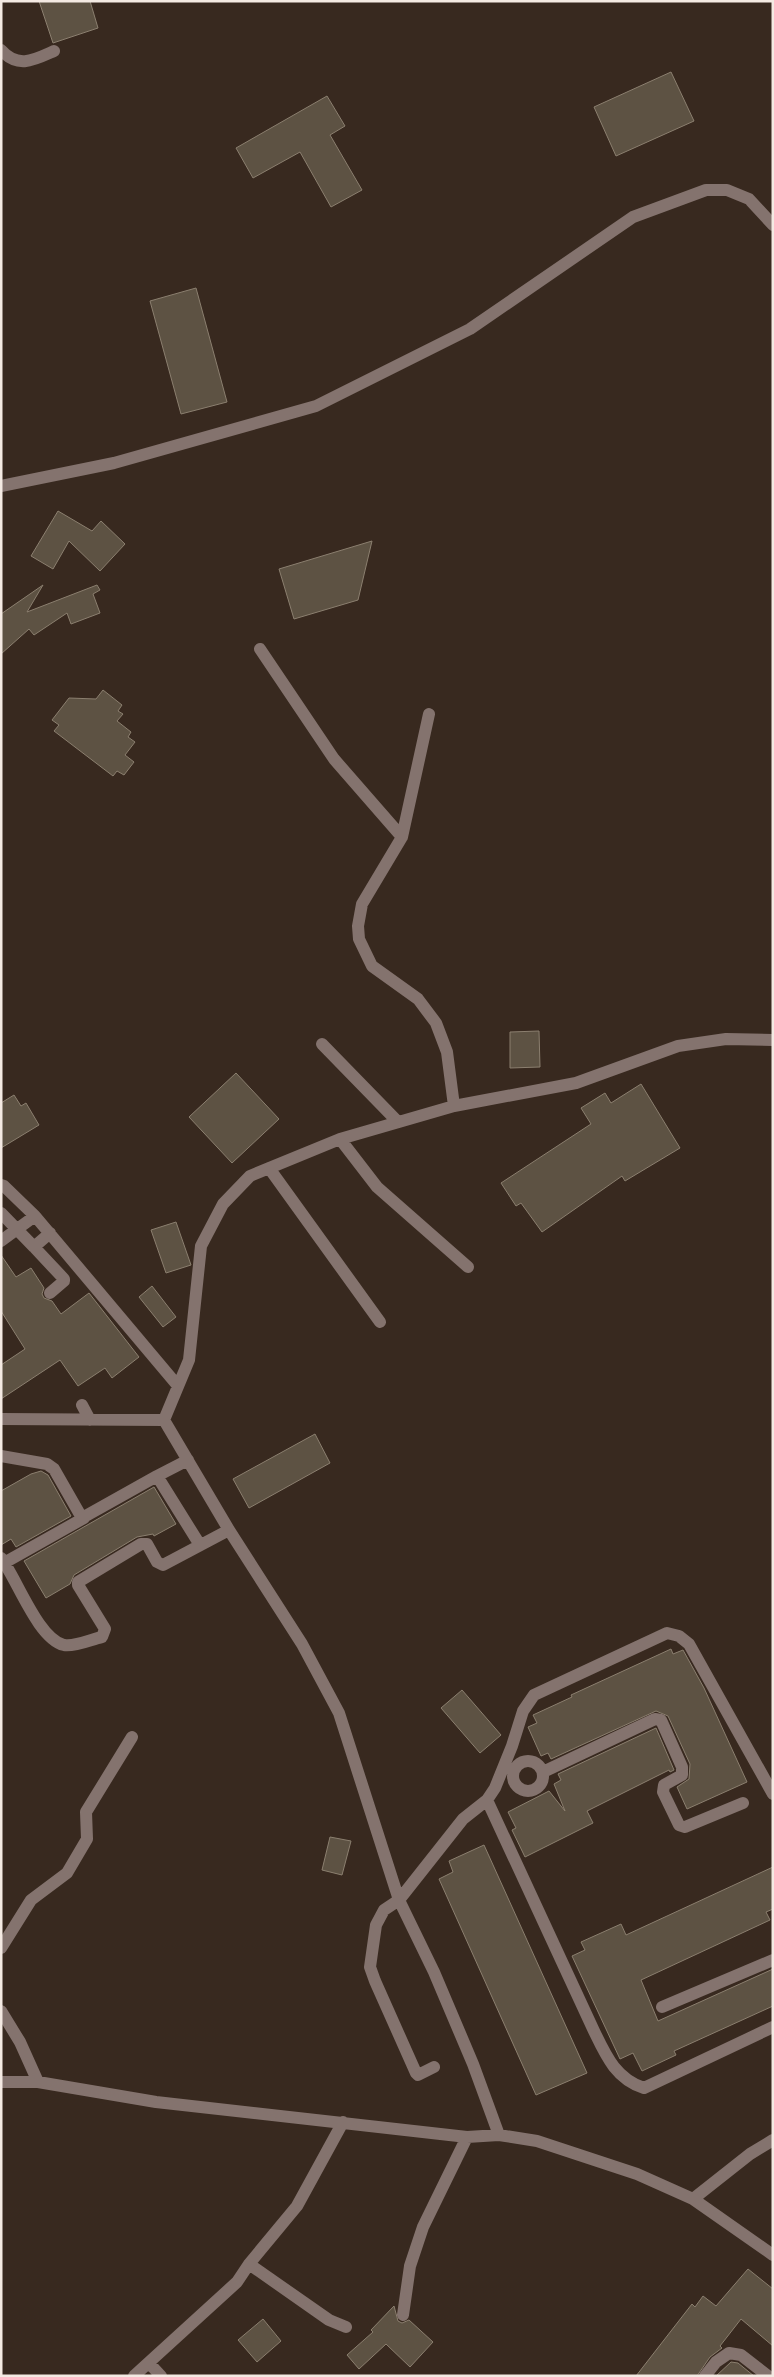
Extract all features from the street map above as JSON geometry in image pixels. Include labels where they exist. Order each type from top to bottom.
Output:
[{"type":"street","points":[[1,50],[16,61],[28,62],[54,51]]},
{"type":"street","points":[[1,486],[114,463],[316,406],[470,329],[633,216],[706,190],[727,190],[749,199],[773,225]]},
{"type":"street","points":[[260,649],[334,759],[402,837]]},
{"type":"street","points":[[429,714],[402,837],[362,904],[358,926],[359,939],[372,966],[418,999],[436,1023],[446,1052],[454,1106]]},
{"type":"street","points":[[164,1420],[189,1360],[201,1246],[223,1204],[250,1176],[340,1139],[454,1106],[576,1083],[678,1046],[726,1039],[773,1040]]},
{"type":"street","points":[[322,1044],[398,1122]]},
{"type":"street","points":[[340,1139],[377,1186],[468,1267]]},
{"type":"street","points":[[270,1168],[380,1322]]},
{"type":"street","points":[[1,1186],[36,1216],[178,1386]]},
{"type":"street","points":[[18,1199],[1,1213],[64,1279],[50,1293]]},
{"type":"street","points":[[1,1241],[36,1216]]},
{"type":"street","points":[[34,1247],[50,1233]]},
{"type":"street","points":[[82,1405],[90,1420]]},
{"type":"street","points":[[1,1419],[164,1420]]},
{"type":"street","points":[[164,1420],[229,1530],[302,1644],[339,1713],[400,1900],[434,1972],[473,2064],[499,2135]]},
{"type":"street","points":[[1,1456],[48,1464],[54,1469],[82,1518],[84,1518]]},
{"type":"street","points":[[188,1460],[84,1518],[3,1560],[45,1632],[66,1646],[102,1637],[105,1629],[78,1582],[141,1544],[147,1544],[157,1562],[163,1565],[229,1530]]},
{"type":"street","points":[[157,1476],[200,1545]]},
{"type":"street","points":[[434,2067],[418,2074],[416,2073],[370,1967],[376,1925],[384,1910],[400,1900],[464,1819],[487,1800],[495,1788],[512,1746],[523,1711],[534,1695],[667,1633],[679,1636],[689,1644],[773,1794]]},
{"type":"street","points":[[543,1772],[655,1719],[661,1720],[682,1767],[682,1774],[664,1785],[663,1792],[680,1825],[685,1827],[743,1803]]},
{"type":"street","points":[[1,1948],[31,1900],[67,1873],[87,1840],[86,1812],[132,1737]]},
{"type":"street","points":[[524,1761],[532,1761],[539,1765],[543,1772],[543,1780],[538,1787],[531,1790],[524,1790],[517,1786],[514,1779],[514,1772],[518,1765],[524,1761]]},
{"type":"street","points":[[495,1788],[514,1779]]},
{"type":"street","points":[[487,1800],[594,2031],[611,2066],[620,2075],[644,2088],[773,2027]]},
{"type":"street","points":[[662,2008],[773,1960]]},
{"type":"street","points":[[1,2011],[20,2042],[38,2082]]},
{"type":"street","points":[[1,2082],[38,2082],[156,2102],[467,2137],[499,2135],[537,2141],[637,2174],[693,2199],[773,2255]]},
{"type":"street","points":[[134,2376],[237,2282],[249,2264],[297,2206],[343,2122]]},
{"type":"street","points":[[403,2315],[410,2266],[423,2227],[467,2137]]},
{"type":"street","points":[[693,2199],[744,2159],[773,2140]]},
{"type":"street","points":[[249,2264],[329,2320],[346,2327]]},
{"type":"street","points":[[705,2376],[716,2362],[729,2353],[741,2355],[768,2376]]},
{"type":"street","points":[[148,2363],[161,2376]]},
{"type":"building","points":[[39,1],[90,1],[98,28],[53,43]]},
{"type":"building","points":[[671,72],[694,121],[616,156],[594,107]]},
{"type":"building","points":[[327,96],[345,126],[330,135],[362,190],[331,207],[300,152],[253,178],[236,148]]},
{"type":"building","points":[[196,288],[227,402],[181,414],[150,301]]},
{"type":"building","points":[[58,511],[92,531],[101,521],[125,544],[100,571],[69,541],[53,569],[31,556]]},
{"type":"building","points":[[372,541],[358,600],[294,619],[279,569]]},
{"type":"building","points":[[43,585],[27,612],[97,585],[100,590],[93,594],[100,613],[71,624],[67,613],[34,635],[29,629],[1,654],[1,614]]},
{"type":"building","points":[[103,690],[122,705],[118,711],[123,714],[117,721],[131,732],[128,737],[135,742],[125,755],[134,762],[124,775],[117,771],[113,776],[54,731],[59,725],[52,720],[69,698],[96,699]]},
{"type":"building","points":[[539,1031],[540,1067],[510,1068],[510,1032]]},
{"type":"building","points":[[236,1073],[279,1119],[232,1163],[189,1117]]},
{"type":"building","points":[[641,1084],[680,1148],[625,1181],[622,1176],[542,1232],[521,1203],[516,1206],[501,1183],[591,1124],[581,1108],[605,1093],[611,1103]]},
{"type":"building","points":[[14,1095],[21,1106],[26,1103],[39,1125],[1,1148],[1,1103]]},
{"type":"building","points":[[176,1222],[191,1265],[166,1273],[151,1230]]},
{"type":"building","points":[[1,1255],[16,1277],[31,1268],[44,1288],[42,1294],[44,1298],[52,1301],[61,1314],[89,1293],[139,1357],[112,1378],[105,1368],[78,1386],[60,1360],[1,1399],[1,1365],[25,1349],[1,1311]]},
{"type":"building","points":[[152,1286],[176,1317],[163,1327],[139,1297]]},
{"type":"building","points":[[315,1434],[330,1463],[249,1508],[233,1479]]},
{"type":"building","points":[[41,1471],[48,1475],[71,1516],[16,1547],[11,1539],[1,1545],[1,1491],[31,1474]]},
{"type":"building","points":[[154,1487],[176,1524],[154,1536],[153,1534],[137,1537],[74,1575],[70,1584],[46,1598],[24,1561]]},
{"type":"building","points":[[671,1649],[673,1654],[683,1650],[704,1688],[747,1782],[687,1809],[677,1787],[689,1779],[690,1764],[668,1716],[656,1711],[551,1759],[548,1753],[541,1756],[528,1727],[537,1723],[533,1715],[572,1697],[571,1695]]},
{"type":"building","points":[[462,1690],[501,1735],[480,1753],[441,1708]]},
{"type":"building","points":[[656,1728],[674,1770],[670,1772],[669,1770],[587,1811],[593,1823],[525,1857],[512,1830],[516,1828],[508,1812],[549,1791],[565,1811],[554,1784],[561,1780],[558,1774]]},
{"type":"building","points":[[330,1837],[351,1841],[342,1875],[322,1870]]},
{"type":"building","points":[[484,1845],[587,2073],[536,2095],[439,1879],[453,1872],[449,1861]]},
{"type":"building","points":[[773,1867],[773,1909],[766,1912],[770,1920],[641,1980],[658,2021],[773,1969],[773,2006],[674,2051],[676,2055],[642,2071],[633,2053],[620,2059],[572,1956],[585,1950],[581,1942],[621,1924],[626,1935]]},
{"type":"building","points":[[748,2269],[773,2289],[773,2346],[741,2319],[720,2346],[722,2348],[710,2357],[697,2376],[636,2376],[692,2304],[695,2307],[703,2296],[716,2306]]},
{"type":"building","points":[[394,2306],[398,2321],[402,2323],[409,2320],[433,2342],[410,2367],[386,2344],[359,2369],[347,2355],[373,2332],[371,2330]]},
{"type":"building","points":[[263,2319],[281,2341],[257,2362],[238,2340]]},
{"type":"building","points":[[731,2362],[738,2363],[754,2376],[716,2376]]}]
